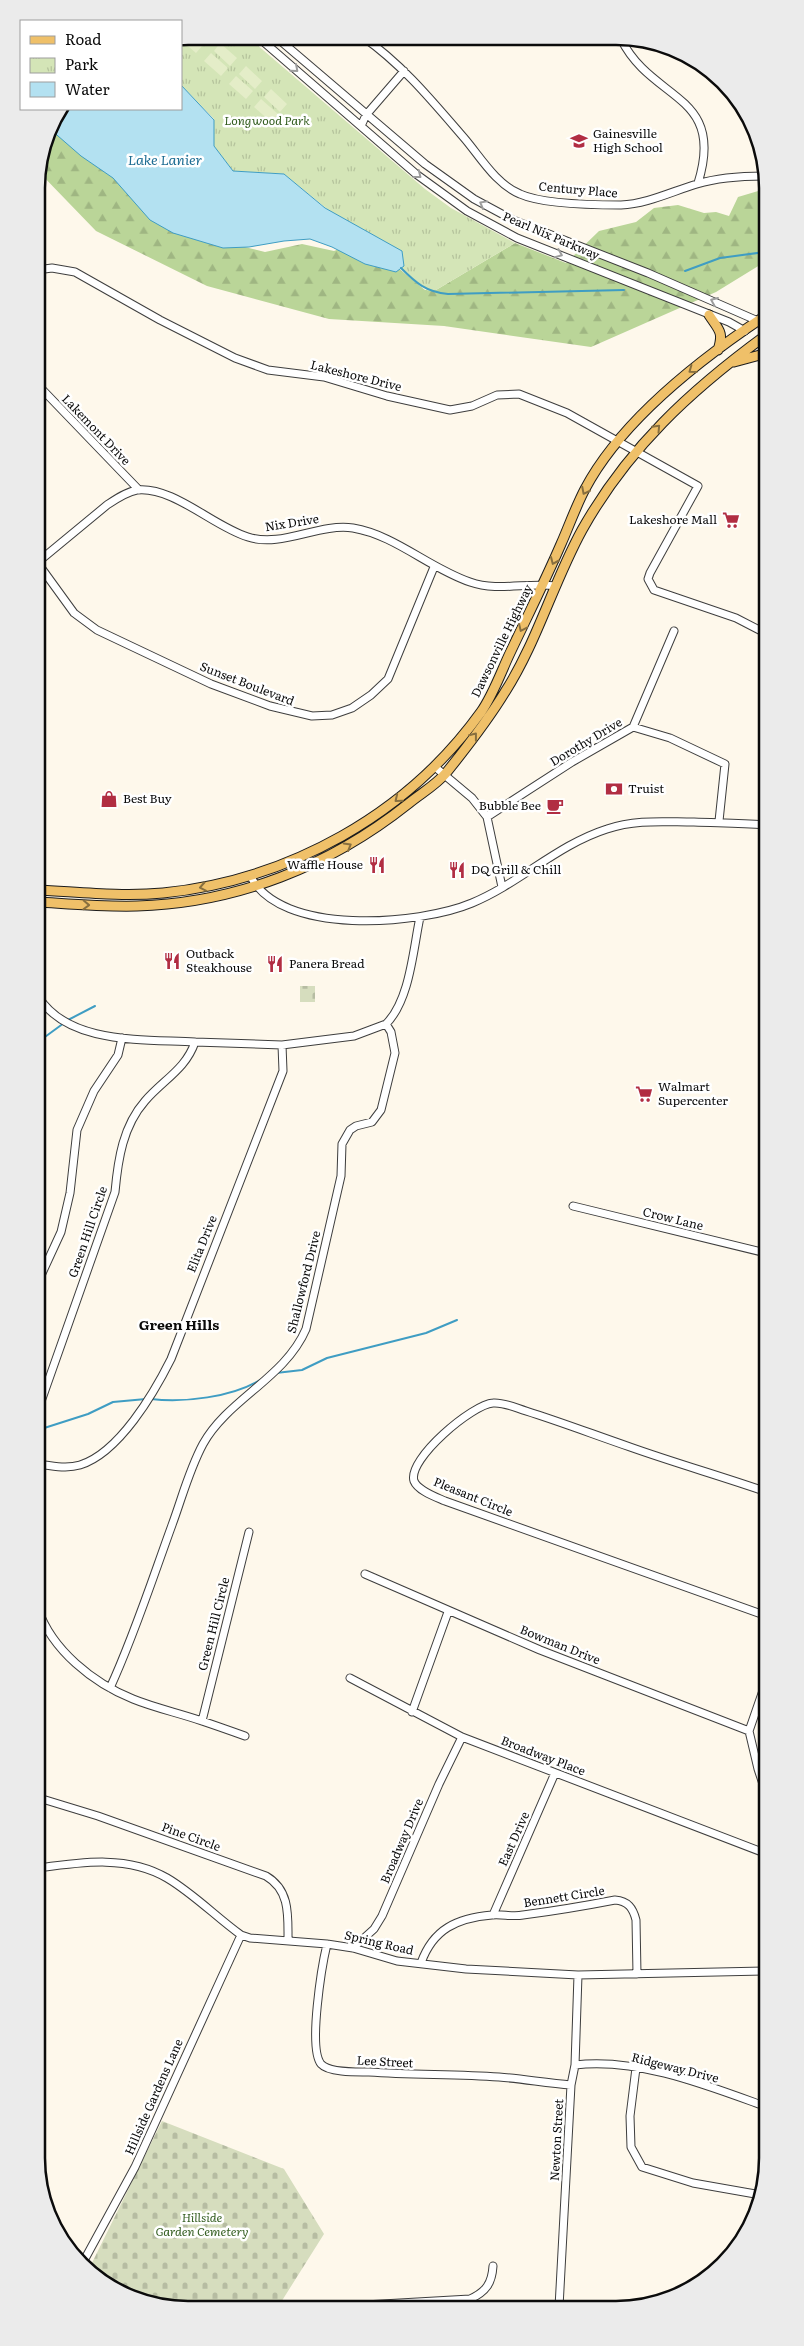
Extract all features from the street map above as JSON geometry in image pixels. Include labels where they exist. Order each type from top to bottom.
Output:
[{"type":"main road","points":[[708,315],[720,329],[721,340],[718,351]]},
{"type":"main road","name":"Dawsonville Highway","points":[[45,890],[114,894],[163,893],[207,886],[250,875],[309,853],[383,811],[435,767],[482,710],[543,584],[586,488],[618,441],[667,390],[745,331],[759,323]]},
{"type":"main road","name":"Pearl Nix Parkway","points":[[745,331],[759,338]]},
{"type":"main road","name":"Dawsonville Highway","points":[[45,902],[137,906],[196,901],[256,886],[309,867],[364,837],[445,774],[505,693],[522,664],[556,586],[582,532],[602,497],[635,452],[678,405],[759,343]]},
{"type":"main road","points":[[729,364],[759,355]]},
{"type":"street","name":"Pearl Nix Parkway","points":[[267,45],[416,174],[488,223],[517,238],[729,322],[745,331]]},
{"type":"street","name":"Pearl Nix Parkway","points":[[285,45],[366,115],[451,184],[513,220],[759,319]]},
{"type":"street","name":"Century Place","points":[[373,45],[404,71],[482,158],[497,179],[518,194],[566,202],[623,205],[642,202],[698,183],[736,176],[758,176]]},
{"type":"street","points":[[624,45],[631,58],[640,68],[690,108],[698,120],[704,133],[705,147],[698,183]]},
{"type":"street","points":[[361,126],[366,115],[404,71]]},
{"type":"street","name":"Lakeshore Drive","points":[[45,269],[52,268],[76,272],[160,320],[235,358],[268,370],[324,377],[387,396],[450,410],[472,406],[497,395],[519,394],[567,413],[698,486],[650,573],[648,579],[654,590],[736,618],[759,630]]},
{"type":"street","name":"Lakemont Drive","points":[[45,392],[139,490]]},
{"type":"street","points":[[45,555],[107,505],[118,498],[139,490]]},
{"type":"street","name":"Nix Drive","points":[[139,490],[160,494],[179,501],[226,528],[248,537],[271,539],[338,527],[353,528],[378,536],[434,567],[484,586],[511,587],[543,584],[556,586]]},
{"type":"street","name":"Sunset Boulevard","points":[[45,573],[74,613],[98,630],[211,684],[270,706],[312,716],[332,714],[352,708],[371,695],[388,679],[434,567]]},
{"type":"street","name":"Dorothy Drive","points":[[487,817],[572,762],[633,727],[674,631]]},
{"type":"street","points":[[633,727],[670,738],[726,764],[719,821]]},
{"type":"street","points":[[435,767],[478,805],[487,817],[502,887]]},
{"type":"street","points":[[250,875],[256,886],[287,907],[324,918],[383,920],[420,917],[452,911],[477,901],[563,848],[609,828],[651,821],[719,821],[759,824]]},
{"type":"street","points":[[45,1005],[56,1018],[80,1031],[122,1038],[282,1045],[354,1036],[386,1024],[396,1014],[403,998],[420,917]]},
{"type":"street","name":"Shallowford Drive","points":[[110,1688],[142,1608],[188,1478],[204,1443],[225,1417],[280,1366],[300,1343],[303,1336],[341,1176],[342,1144],[350,1130],[356,1126],[372,1122],[381,1110],[395,1052],[391,1032],[386,1024]]},
{"type":"street","points":[[45,1267],[61,1232],[70,1193],[77,1130],[94,1091],[118,1055],[122,1038]]},
{"type":"street","name":"Green Hill Circle","points":[[45,1390],[115,1192],[118,1160],[131,1122],[144,1102],[186,1061],[195,1042]]},
{"type":"street","name":"Elita Drive","points":[[45,1465],[68,1467],[80,1465],[94,1458],[117,1439],[142,1410],[156,1389],[171,1359],[283,1072],[282,1045]]},
{"type":"street","name":"Crow Lane","points":[[573,1206],[759,1251]]},
{"type":"street","name":"Pleasant Circle","points":[[759,1490],[547,1417],[504,1404],[493,1403],[474,1410],[450,1428],[417,1463],[414,1472],[414,1481],[419,1487],[445,1501],[759,1613]]},
{"type":"street","name":"Green Hill Circle","points":[[202,1720],[249,1532]]},
{"type":"street","name":"Bowman Drive","points":[[365,1574],[448,1612],[749,1731]]},
{"type":"street","points":[[350,1678],[412,1712],[448,1612]]},
{"type":"street","points":[[45,1624],[59,1646],[72,1660],[110,1688],[152,1706],[202,1720],[246,1736]]},
{"type":"street","points":[[759,1702],[749,1731],[759,1772]]},
{"type":"street","name":"Broadway Place","points":[[412,1712],[462,1737],[759,1851]]},
{"type":"street","name":"Broadway Drive","points":[[354,1948],[374,1929],[382,1916],[439,1784],[462,1737]]},
{"type":"street","name":"East Drive","points":[[493,1915],[555,1773]]},
{"type":"street","name":"Pine Circle","points":[[45,1800],[98,1816],[266,1876],[275,1881],[285,1896],[288,1908],[288,1940]]},
{"type":"street","name":"Spring Road","points":[[45,1867],[102,1861],[128,1864],[150,1870],[167,1878],[241,1935],[260,1939],[288,1940],[354,1948],[397,1961],[466,1969],[578,1975],[759,1971]]},
{"type":"street","name":"Bennett Circle","points":[[421,1964],[432,1939],[446,1928],[470,1919],[493,1915],[520,1916],[622,1901],[629,1905],[636,1920],[637,1974]]},
{"type":"street","name":"Hillside Gardens Lane","points":[[86,2257],[135,2167],[241,1935]]},
{"type":"street","name":"Lee Street","points":[[327,1944],[318,1992],[316,2049],[320,2063],[325,2067],[345,2071],[390,2074],[499,2077],[571,2085]]},
{"type":"street","name":"Newton Street","points":[[559,2301],[571,2085],[575,2065],[578,1975]]},
{"type":"street","name":"Ridgeway Drive","points":[[575,2065],[594,2063],[636,2068],[680,2078],[759,2104]]},
{"type":"street","points":[[636,2068],[630,2116],[631,2146],[642,2167],[693,2184],[754,2194]]},
{"type":"street","points":[[473,2301],[486,2289],[492,2279],[493,2266]]},
{"type":"green space","name":"Longwood Park","points":[[182,45],[257,45],[425,189],[451,208],[515,243],[436,290],[428,291],[284,174],[233,171],[214,146],[214,119],[182,86]]},
{"type":"green space","points":[[187,45],[203,45],[196,53]]},
{"type":"green space","points":[[218,45],[222,45],[237,58],[230,66],[214,51]]},
{"type":"green space","points":[[211,53],[228,68],[221,76],[204,61]]},
{"type":"green space","points":[[246,66],[262,81],[255,89],[239,74]]},
{"type":"green space","points":[[236,76],[253,91],[246,99],[229,84]]},
{"type":"green space","points":[[271,89],[287,104],[280,112],[264,97]]},
{"type":"green space","points":[[261,99],[278,114],[271,122],[254,107]]},
{"type":"green space","points":[[59,127],[196,235],[265,252],[302,244],[334,251],[363,240],[325,208],[425,290],[436,290],[515,243],[566,263],[599,231],[636,222],[654,208],[678,205],[704,213],[716,212],[729,216],[738,197],[759,191],[759,266],[716,292],[591,347],[444,326],[329,319],[207,286],[96,231],[45,178],[50,151]]},
{"type":"green space","points":[[300,986],[315,986],[315,1002],[300,1002]]},
{"type":"green space","name":"Hillside Garden Cemetery","points":[[162,2121],[284,2169],[324,2234],[282,2301],[178,2301],[160,2298],[125,2286],[108,2277],[92,2263]]},
{"type":"water","name":"Lake Lanier","points":[[182,86],[214,120],[214,146],[233,171],[284,174],[325,208],[402,251],[404,266],[396,272],[365,264],[332,247],[310,239],[249,247],[223,248],[173,233],[150,220],[113,178],[81,156],[56,134],[68,110],[182,110]]},
{"type":"waterway","points":[[685,271],[720,258],[759,253]]},
{"type":"waterway","points":[[401,268],[427,289],[448,294],[624,290]]},
{"type":"waterway","points":[[68,1020],[95,1006]]},
{"type":"waterway","points":[[45,1037],[64,1023]]},
{"type":"waterway","points":[[276,1373],[302,1370],[327,1358],[426,1333],[457,1320]]},
{"type":"waterway","points":[[151,1399],[178,1400],[222,1395],[249,1386],[260,1380]]},
{"type":"waterway","points":[[45,1428],[88,1414],[113,1402],[146,1399]]},
{"type":"place","name":"Gainesville High School","points":[[579,141]]},
{"type":"place","name":"Lakeshore Mall","points":[[731,520]]},
{"type":"place","name":"Truist","points":[[614,789]]},
{"type":"place","name":"Best Buy","points":[[109,799]]},
{"type":"place","name":"Bubble Bee","points":[[555,806]]},
{"type":"place","name":"Waffle House","points":[[377,865]]},
{"type":"place","name":"DQ Grill & Chill","points":[[457,870]]},
{"type":"place","name":"Outback Steakhouse","points":[[172,961]]},
{"type":"place","name":"Panera Bread","points":[[275,964]]},
{"type":"place","name":"Walmart Supercenter","points":[[644,1094]]},
{"type":"district","name":"Green Hills","points":[[179,1325]]}]
